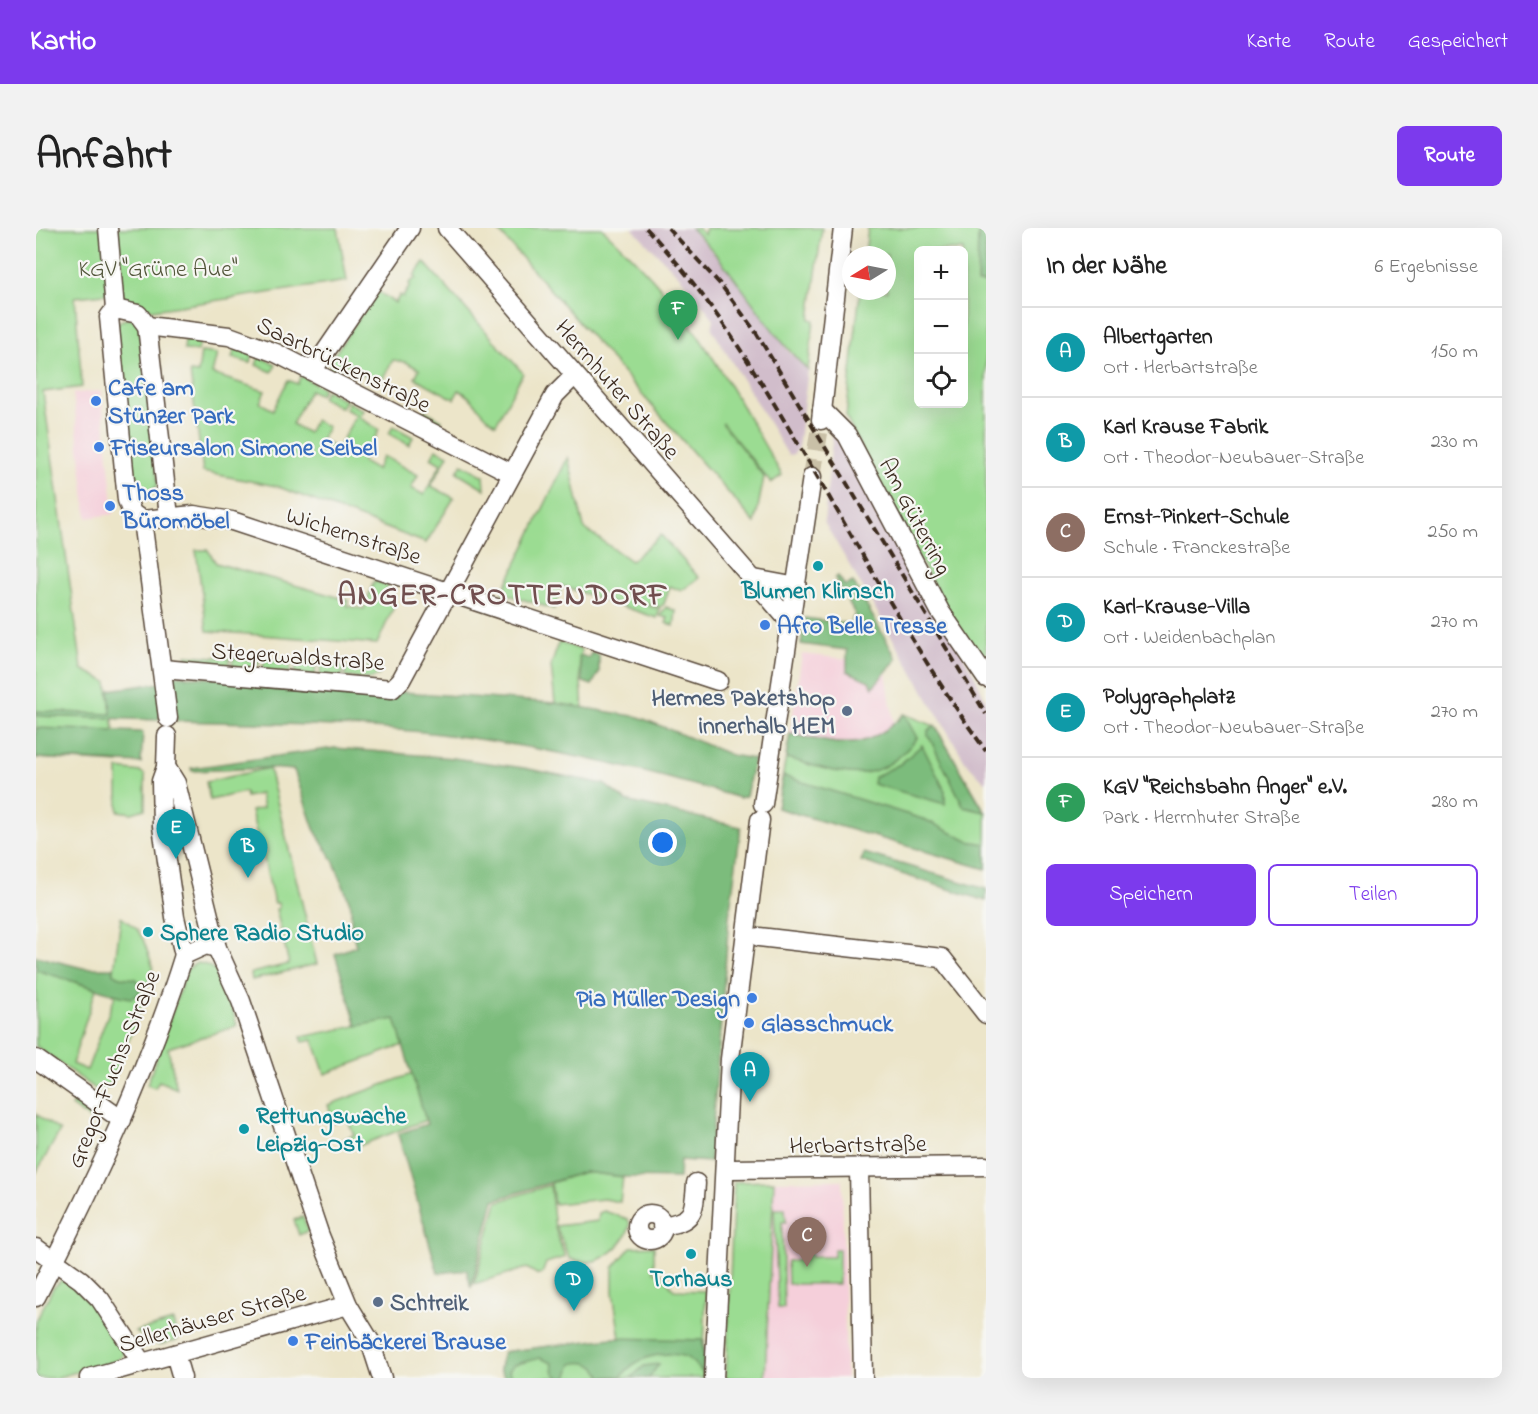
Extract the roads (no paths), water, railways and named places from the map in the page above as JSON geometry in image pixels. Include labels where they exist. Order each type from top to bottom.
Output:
[{"type":"street","points":[[108,228],[115,309],[109,317],[127,500],[132,513],[142,520],[168,718]]},
{"type":"street","points":[[313,370],[410,228]]},
{"type":"street","name":"Herrnhuter Straße","points":[[447,228],[791,623]]},
{"type":"street","name":"Am Güterring","points":[[842,235],[821,415],[847,435],[940,611],[986,678]]},
{"type":"street","points":[[115,309],[138,314],[147,326],[169,516]]},
{"type":"street","name":"Saarbrückenstraße","points":[[147,326],[229,336],[313,370],[512,473]]},
{"type":"street","name":"Stegerwaldstraße","points":[[163,669],[392,689],[401,680],[450,592],[555,395],[574,376]]},
{"type":"street","points":[[714,1378],[730,1059],[762,812],[812,477]]},
{"type":"street","name":"Wichernstraße","points":[[142,520],[194,515],[232,521],[718,681]]},
{"type":"street","points":[[754,579],[798,580]]},
{"type":"street","points":[[167,736],[166,767],[161,781],[162,826],[175,917],[184,955]]},
{"type":"street","points":[[166,767],[176,783],[217,948],[241,1001],[320,1236],[348,1305],[370,1341],[382,1378]]},
{"type":"street","points":[[759,937],[942,958],[986,1014]]},
{"type":"street","name":"Gregor-Fuchs-Straße","points":[[36,1297],[122,1120],[161,1023],[184,955],[206,945],[217,948]]},
{"type":"street","points":[[36,1059],[122,1120]]},
{"type":"street","name":"Herbartstraße","points":[[731,1169],[986,1166]]},
{"type":"street","points":[[859,1169],[863,1378]]},
{"type":"street","points":[[662,1226],[677,1224],[689,1217],[694,1208],[696,1183]]},
{"type":"street","points":[[36,1248],[81,1280],[100,1299],[142,1363]]},
{"type":"street","name":"Sellerhäuser Straße","points":[[88,1378],[348,1305]]},
{"type":"street","points":[[175,1354],[182,1378]]},
{"type":"tunnel","points":[[812,477],[821,420]]},
{"type":"railway","points":[[646,228],[687,275],[742,351],[909,634],[986,751]]},
{"type":"railway","points":[[668,228],[721,285],[755,331],[986,714]]},
{"type":"place","name":"KGV \"Reichsbahn Anger\" e.V.","points":[[678,340]]},
{"type":"place","name":"Cafe am Stünzer Park","points":[[96,401]]},
{"type":"place","name":"Friseursalon Simone Seibel","points":[[99,447]]},
{"type":"place","name":"Thoss Büromöbel","points":[[110,506]]},
{"type":"place","name":"Blumen Klimsch","points":[[818,566]]},
{"type":"place","name":"Afro Belle Tresse","points":[[765,625]]},
{"type":"place","name":"Hermes Paketshop innerhalb HEM","points":[[847,711]]},
{"type":"place","name":"Polygraphplatz","points":[[176,859]]},
{"type":"place","name":"Karl Krause Fabrik","points":[[248,878]]},
{"type":"place","name":"Sphere Radio Studio","points":[[148,932]]},
{"type":"place","name":"Pia Müller Design","points":[[752,998]]},
{"type":"place","name":"Glasschmuck","points":[[749,1023]]},
{"type":"place","name":"Albertgarten","points":[[750,1102]]},
{"type":"place","name":"Rettungswache Leipzig-Ost","points":[[244,1129]]},
{"type":"place","name":"Torhaus","points":[[691,1254]]},
{"type":"place","name":"Ernst-Pinkert-Schule","points":[[807,1267]]},
{"type":"place","name":"Schtreik","points":[[378,1302]]},
{"type":"place","name":"Karl-Krause-Villa","points":[[574,1311]]},
{"type":"place","name":"Feinbäckerei Brause","points":[[293,1341]]},
{"type":"district","name":"ANGER-CROTTENDORF","points":[[503,594]]},
{"type":"park label","name":"KGV \"Grüne Aue\"","points":[[158,268]]}]
